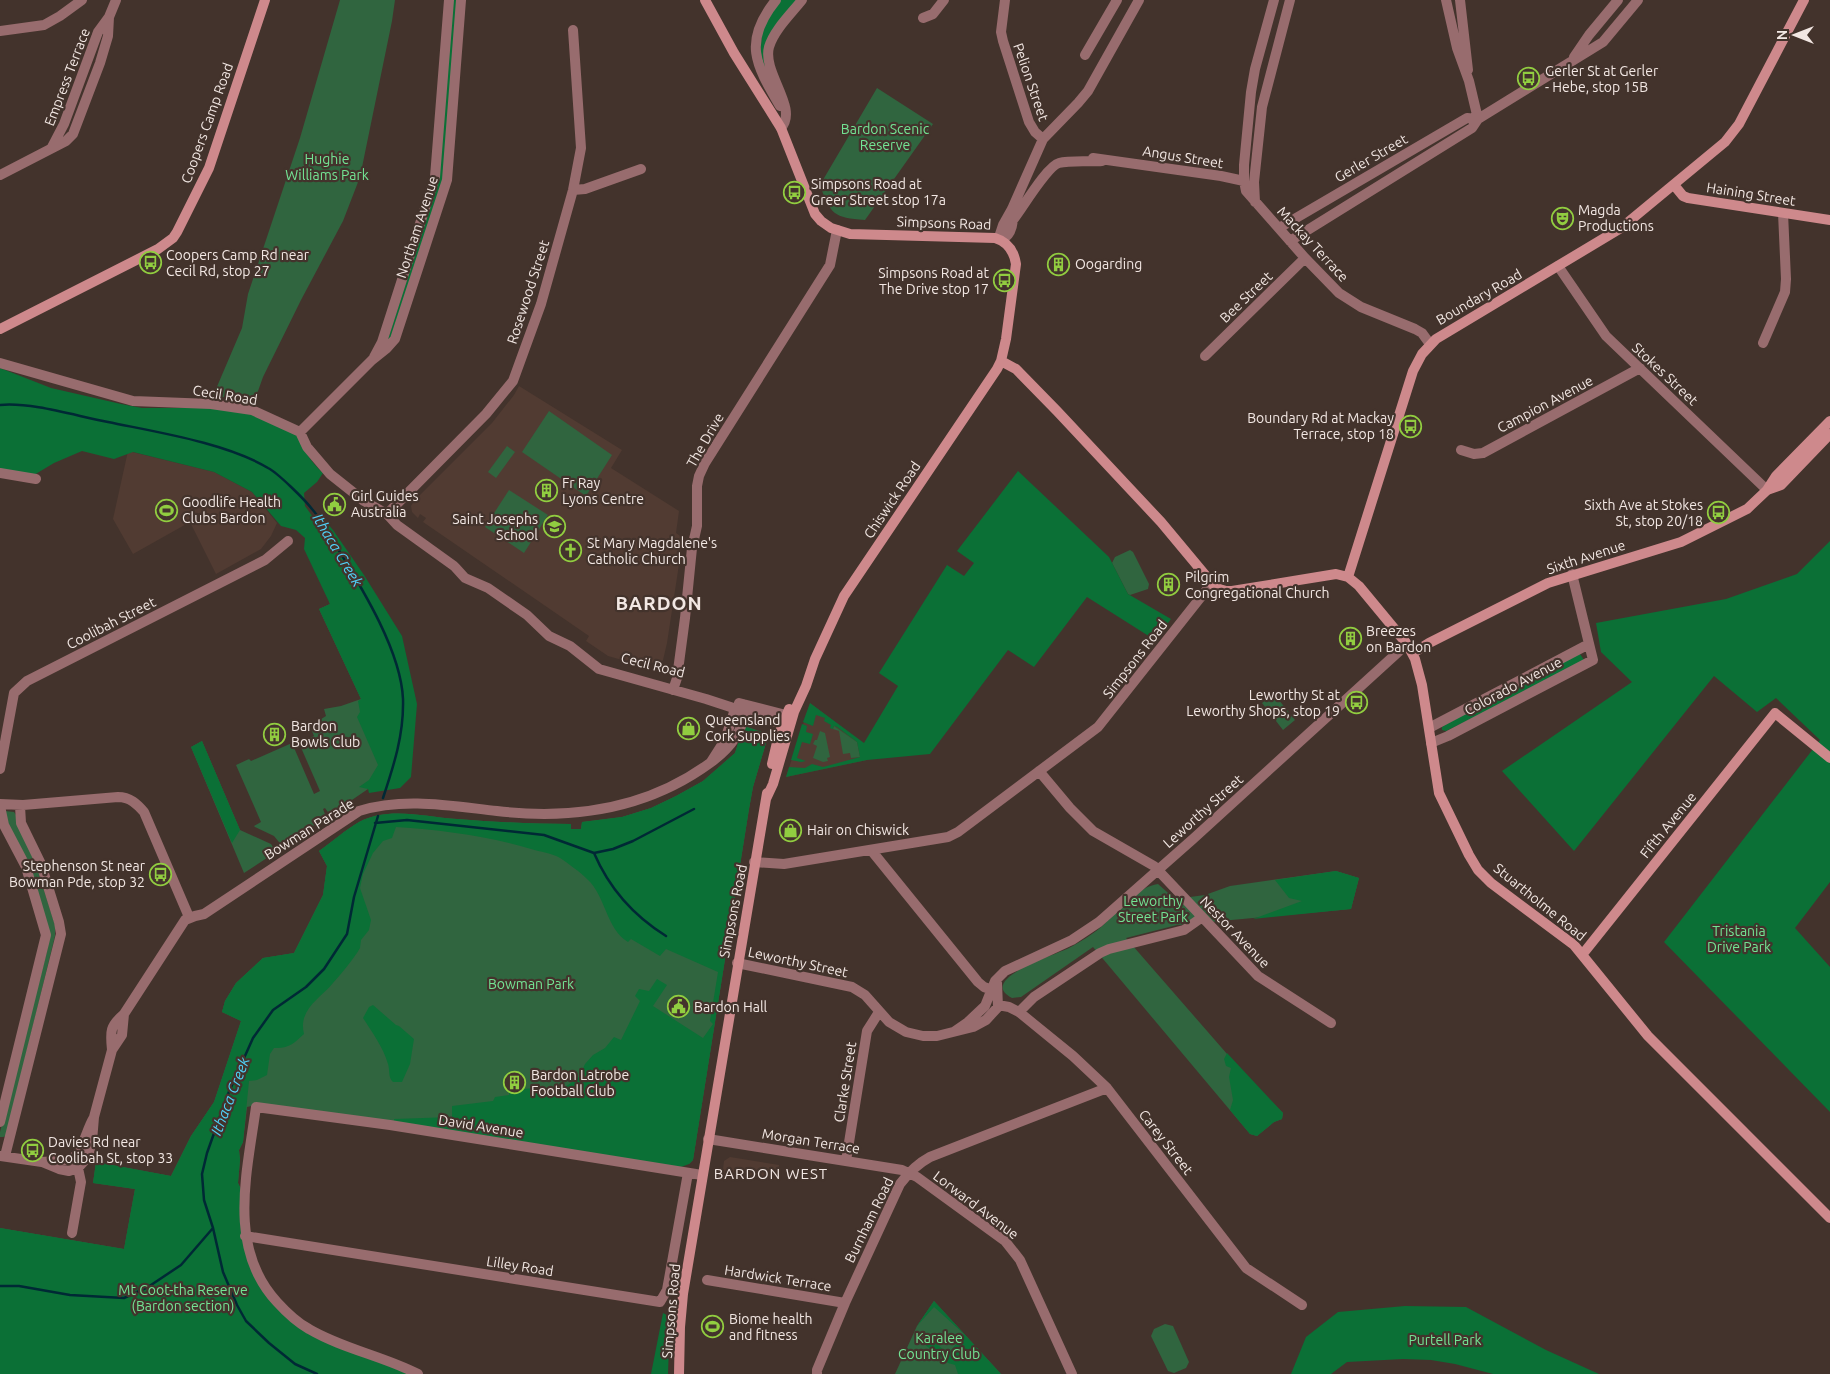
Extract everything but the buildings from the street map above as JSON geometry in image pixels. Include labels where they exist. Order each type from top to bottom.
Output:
[{"type":"main road","name":"Coopers Camp Road","points":[[0,329],[158,249],[173,238],[183,223],[209,168],[265,0]]},
{"type":"main road","name":"Simpsons Road","points":[[705,0],[734,53],[781,128],[815,214],[826,225],[850,234],[986,237],[1001,240],[1013,252],[1016,266],[1001,361]]},
{"type":"main road","name":"Boundary Road","points":[[1348,577],[1419,357],[1430,344],[1443,334],[1621,228],[1725,142],[1732,134],[1804,0]]},
{"type":"main road","name":"Haining Street","points":[[1674,185],[1683,196],[1688,198],[1830,220]]},
{"type":"main road","points":[[1001,361],[1016,368],[1161,522],[1212,584],[1220,590],[1232,591],[1336,574],[1348,577]]},
{"type":"main road","name":"Chiswick Road","points":[[754,862],[766,799],[767,781],[786,720],[801,683],[815,659],[844,596],[979,398],[1001,361]]},
{"type":"main road","name":"Sixth Avenue","points":[[1410,649],[1429,642],[1548,583],[1694,536],[1747,509],[1768,490],[1776,476],[1830,421]]},
{"type":"main road","name":"Sixth Avenue","points":[[1768,490],[1781,485],[1830,434]]},
{"type":"main road","name":"Stuartholme Road","points":[[1348,577],[1369,597],[1410,649],[1420,675],[1439,793],[1473,863],[1491,883],[1564,936],[1582,954],[1648,1036],[1830,1218]]},
{"type":"main road","name":"Fifth Avenue","points":[[1582,954],[1775,713],[1830,758]]},
{"type":"main road","name":"Simpsons Road","points":[[679,1374],[681,1312],[754,862]]},
{"type":"street","points":[[0,31],[44,25],[82,0]]},
{"type":"street","name":"Empress Terrace","points":[[0,175],[66,141],[74,131],[106,45],[109,18],[116,0]]},
{"type":"street","name":"Northam Avenue","points":[[372,360],[382,342],[436,177],[449,0]]},
{"type":"street","name":"Northam Avenue","points":[[300,432],[372,360],[395,340],[446,186],[462,0]]},
{"type":"street","points":[[776,0],[760,24],[757,34],[756,58],[762,75],[786,118]]},
{"type":"street","points":[[781,128],[786,118],[783,101],[769,64],[768,54],[774,37],[802,0]]},
{"type":"street","points":[[923,18],[933,14],[944,0]]},
{"type":"street","name":"Pelion Street","points":[[1005,0],[1001,32],[1005,50],[1029,122],[1035,132],[1043,139]]},
{"type":"street","points":[[1085,55],[1117,0]]},
{"type":"street","points":[[1001,240],[1002,228],[1043,139],[1088,91],[1139,0]]},
{"type":"street","points":[[1244,181],[1251,92],[1255,69],[1274,0]]},
{"type":"street","points":[[1255,203],[1254,182],[1260,117],[1264,95],[1290,0]]},
{"type":"street","points":[[1446,0],[1457,48],[1469,81],[1478,119]]},
{"type":"street","points":[[1460,0],[1469,81]]},
{"type":"street","name":"Gerler Street","points":[[1574,58],[1589,35],[1618,0]]},
{"type":"street","name":"Gerler Street","points":[[1290,241],[1472,128],[1478,119],[1558,71],[1574,58],[1603,42],[1638,0]]},
{"type":"street","name":"Rosewood Street","points":[[387,514],[486,414],[513,381],[541,304],[573,190],[581,148],[572,30]]},
{"type":"street","points":[[1251,92],[1264,95]]},
{"type":"street","name":"Gerler Street","points":[[1279,228],[1467,118],[1478,119]]},
{"type":"street","name":"Angus Street","points":[[1093,158],[1244,181]]},
{"type":"street","name":"Angus Street","points":[[1001,240],[1008,236],[1013,220],[1054,165],[1062,162],[1118,161]]},
{"type":"street","points":[[573,190],[585,189],[641,169]]},
{"type":"street","name":"Mackay Terrace","points":[[1244,181],[1246,190],[1255,203],[1330,285],[1345,298],[1367,310],[1422,333],[1430,344]]},
{"type":"street","points":[[1012,209],[1013,220]]},
{"type":"street","points":[[1763,343],[1785,292],[1783,213]]},
{"type":"street","name":"The Drive","points":[[674,687],[697,526],[697,488],[699,476],[705,463],[830,265],[837,230]]},
{"type":"street","name":"Bee Street","points":[[1205,356],[1304,258]]},
{"type":"street","name":"Stokes Street","points":[[1558,266],[1602,331],[1768,490]]},
{"type":"street","name":"Cecil Road","points":[[0,363],[133,401],[211,404],[252,410],[300,432],[307,447],[330,474],[364,501],[387,514],[397,525],[454,566],[464,578],[488,588],[527,615],[548,636],[570,646],[599,669],[674,687],[741,709],[786,720]]},
{"type":"street","name":"Campion Avenue","points":[[1461,450],[1474,454],[1483,452],[1640,368]]},
{"type":"street","points":[[0,472],[36,478]]},
{"type":"street","name":"Coolibah Street","points":[[0,769],[14,693],[27,681],[265,560],[288,541]]},
{"type":"street","name":"Colorado Avenue","points":[[1431,743],[1448,736],[1593,660],[1572,574]]},
{"type":"street","name":"Simpsons Road","points":[[754,862],[784,864],[953,835],[1102,723],[1212,584]]},
{"type":"street","name":"Colorado Avenue","points":[[1429,728],[1589,644]]},
{"type":"street","name":"Leworthy Street","points":[[955,1031],[983,1008],[996,980],[1002,973],[1085,932],[1410,649]]},
{"type":"street","name":"Bowman Parade","points":[[189,917],[204,914],[350,817],[376,806],[424,804],[527,813],[572,813],[631,803],[672,786],[697,772],[730,746],[738,731],[741,709]]},
{"type":"street","name":"Nestor Avenue","points":[[1039,771],[1070,808],[1093,831],[1154,866],[1201,918],[1258,976],[1331,1024]]},
{"type":"street","points":[[0,1122],[46,934],[26,867],[3,822],[0,805],[20,806],[118,797],[124,797],[135,803],[144,812],[189,917],[185,920],[124,1014],[112,1026],[110,1034],[112,1050],[94,1117],[92,1141],[88,1157],[73,1166],[59,1169],[42,1162],[2,1156],[61,934],[41,864],[21,823],[20,806]]},
{"type":"street","points":[[871,850],[978,982],[992,990],[998,1005]]},
{"type":"street","points":[[1019,1012],[1034,997],[1100,953],[1184,930],[1201,918]]},
{"type":"street","name":"Leworthy Street","points":[[738,963],[852,987],[863,993],[891,1024],[914,1034],[928,1037],[972,1028],[984,1022],[996,1011],[998,1005]]},
{"type":"street","points":[[998,1005],[998,983],[1002,973]]},
{"type":"street","name":"Carey Street","points":[[998,1005],[1009,1007],[1019,1012],[1073,1056],[1108,1088],[1246,1268],[1302,1305]]},
{"type":"street","name":"Clarke Street","points":[[846,1161],[867,1031],[879,1012]]},
{"type":"street","name":"Burnham Road","points":[[815,1373],[845,1302],[900,1184],[908,1172],[930,1157],[1108,1088]]},
{"type":"street","name":"David Avenue","points":[[246,1236],[243,1212],[244,1195],[256,1107],[390,1125],[702,1175]]},
{"type":"street","name":"Morgan Terrace","points":[[708,1139],[908,1172]]},
{"type":"street","points":[[72,1233],[81,1178],[73,1166]]},
{"type":"street","name":"Lorward Avenue","points":[[908,1172],[999,1237],[1014,1250],[1072,1374]]},
{"type":"street","name":"Lilley Road","points":[[246,1236],[660,1302],[667,1290],[688,1173]]},
{"type":"street","points":[[246,1236],[250,1256],[261,1280],[272,1297],[291,1318],[309,1329],[350,1348],[418,1374]]},
{"type":"street","name":"Hardwick Terrace","points":[[707,1280],[845,1302]]},
{"type":"shaded area","name":"Saint Josephs School","points":[[519,386],[622,450],[611,468],[679,511],[676,533],[683,538],[667,643],[663,660],[659,664],[630,658],[629,662],[608,656],[586,641],[589,636],[423,522],[426,518],[420,514],[418,518],[412,512],[411,506],[414,501],[492,423]]},
{"type":"shaded area","points":[[128,451],[214,472],[252,492],[277,523],[271,536],[261,549],[216,574],[190,522],[133,554],[113,519]]},
{"type":"shaded area","points":[[810,703],[863,743],[867,760],[786,777]]},
{"type":"shaded area","points":[[730,1157],[779,1165],[777,1180],[731,1174],[730,1179],[722,1177],[724,1161]]},
{"type":"green space","name":"Hughie Williams Park","points":[[340,0],[395,0],[360,177],[343,221],[263,377],[253,405],[231,398],[213,396],[242,328],[248,294],[300,138]]},
{"type":"green space","points":[[453,0],[458,0],[445,174],[392,339],[388,339],[436,189]]},
{"type":"green space","points":[[781,0],[798,0],[772,35],[768,75],[760,61],[763,25]]},
{"type":"green space","name":"Bardon Scenic Reserve","points":[[877,88],[933,124],[865,220],[846,218],[835,213],[830,208],[820,185]]},
{"type":"green space","points":[[0,368],[51,388],[121,404],[142,408],[209,408],[250,414],[296,433],[307,454],[323,473],[317,482],[304,493],[305,506],[313,517],[326,522],[333,530],[402,636],[417,704],[411,777],[400,788],[369,793],[368,789],[359,787],[369,780],[378,765],[357,717],[360,712],[358,701],[361,699],[319,609],[330,604],[304,549],[305,538],[296,530],[281,526],[252,492],[214,472],[133,452],[114,459],[82,451],[54,463],[34,475],[0,469]]},
{"type":"green space","points":[[549,411],[612,455],[586,496],[522,452]]},
{"type":"green space","points":[[507,446],[515,452],[496,478],[488,472]]},
{"type":"green space","points":[[1018,471],[1109,557],[1128,594],[1171,619],[1155,640],[1087,597],[1034,667],[1008,650],[930,754],[867,760],[786,777],[789,767],[805,768],[812,764],[823,767],[860,757],[857,742],[837,727],[830,728],[831,725],[824,721],[825,718],[816,715],[813,726],[803,722],[810,703],[864,743],[898,686],[879,673],[947,565],[964,576],[974,563],[957,551]]},
{"type":"green space","points":[[509,490],[548,515],[524,553],[485,527]]},
{"type":"green space","name":"Tristania Drive Park","points":[[1830,541],[1830,882],[1795,928],[1830,967],[1830,1112],[1664,942],[1820,740],[1776,698],[1757,712],[1714,676],[1574,851],[1502,771],[1632,682],[1601,652],[1596,623],[1726,599],[1797,574]]},
{"type":"green space","points":[[1130,550],[1133,552],[1149,584],[1148,589],[1130,595],[1112,563],[1115,557]]},
{"type":"green space","points":[[337,598],[383,760],[368,789],[330,815],[325,808],[323,809],[326,817],[283,847],[274,836],[254,826],[261,822],[236,765],[249,759],[251,761],[292,743],[314,794],[320,791],[299,743],[314,736],[310,726],[326,716],[324,709],[341,706],[361,699],[319,609],[330,604],[329,601]]},
{"type":"green space","points":[[1578,651],[1586,663],[1446,731],[1442,730],[1442,727],[1445,725]]},
{"type":"green space","points":[[1274,694],[1295,720],[1283,730],[1262,703]]},
{"type":"green space","points":[[802,724],[807,726],[806,732],[813,734],[810,744],[802,742],[797,758],[806,761],[801,762],[791,760]]},
{"type":"green space","points":[[834,726],[857,742],[860,757],[851,758],[850,753],[843,754],[839,731],[833,729]]},
{"type":"green space","name":"Mt Coot-tha Reserve (Bardon section)","points":[[746,727],[765,733],[768,736],[753,787],[693,1160],[689,1164],[681,1167],[394,1123],[394,1119],[452,1117],[452,1106],[493,1101],[495,1097],[509,1095],[509,1090],[536,1088],[543,1096],[551,1097],[579,1077],[585,1064],[593,1055],[605,1048],[614,1037],[621,1040],[640,1001],[635,996],[639,989],[649,991],[657,979],[667,985],[653,1006],[703,1038],[713,1024],[710,1021],[718,972],[666,949],[660,956],[631,939],[628,942],[610,921],[593,886],[578,871],[557,856],[482,837],[396,827],[392,838],[383,841],[373,853],[363,874],[360,888],[371,920],[369,930],[361,940],[360,948],[340,976],[307,1011],[303,1025],[304,1034],[294,1043],[274,1048],[270,1054],[267,1075],[257,1080],[249,1081],[243,1142],[239,1150],[238,1183],[244,1195],[245,1244],[289,1319],[412,1374],[0,1374],[0,1228],[124,1249],[135,1189],[93,1183],[96,1162],[171,1176],[191,1136],[214,1102],[241,1021],[222,1012],[225,1001],[236,983],[263,958],[294,953],[323,895],[327,866],[319,851],[359,822],[382,814],[395,813],[486,821],[571,824],[571,829],[581,829],[582,822],[622,817],[651,808],[703,781],[735,753],[743,728]]},
{"type":"green space","name":"Bowman Park","points":[[748,727],[765,733],[768,736],[753,787],[693,1160],[689,1164],[256,1105],[247,1107],[243,1142],[239,1150],[238,1183],[244,1195],[0,1374],[0,1228],[124,1249],[135,1189],[93,1183],[96,1162],[171,1176],[191,1136],[214,1102],[241,1021],[222,1012],[225,1001],[236,983],[263,958],[294,953],[323,895],[327,866],[319,851],[359,822],[382,814],[395,813],[486,821],[571,824],[571,829],[581,829],[582,822],[622,817],[651,808],[703,781],[735,753],[743,728]]},
{"type":"green space","points":[[820,731],[825,733],[830,757],[827,758],[828,761],[823,762],[813,758],[817,746],[813,744],[817,740]]},
{"type":"green space","points":[[202,741],[240,830],[271,844],[276,852],[244,873],[191,747]]},
{"type":"green space","points":[[202,741],[240,830],[232,843],[191,747]]},
{"type":"green space","points":[[5,811],[14,812],[16,815],[38,871],[55,925],[55,936],[6,1136],[0,1137],[47,951],[49,936],[6,822]]},
{"type":"green space","name":"Leworthy Street Park","points":[[1336,871],[1359,878],[1351,909],[1177,925],[1126,938],[1248,1078],[1283,1113],[1282,1119],[1274,1122],[1257,1136],[1250,1134],[1093,947],[1021,997],[1012,998],[1003,991],[1004,983],[1011,975],[1086,938],[1101,927],[1135,895],[1150,886],[1158,884],[1175,899],[1205,895],[1230,886]]},
{"type":"green space","points":[[1336,871],[1359,878],[1351,909],[1253,919],[1302,901],[1289,898],[1275,880]]},
{"type":"green space","points":[[373,1005],[414,1039],[410,1064],[402,1082],[393,1082],[391,1080],[388,1064],[383,1052],[363,1018],[369,1007]]},
{"type":"green space","points":[[1227,1053],[1283,1113],[1282,1119],[1274,1122],[1257,1136],[1250,1134],[1230,1110],[1233,1100],[1229,1077],[1231,1068],[1226,1066],[1224,1059]]},
{"type":"green space","name":"Karalee Country Club","points":[[934,1301],[1001,1374],[895,1374],[917,1326]]},
{"type":"green space","points":[[934,1301],[1001,1374],[958,1374],[955,1365],[948,1363],[924,1344],[925,1335],[927,1335],[948,1354],[964,1334],[934,1307],[917,1326]]},
{"type":"green space","name":"Purtell Park","points":[[1405,1306],[1466,1307],[1546,1350],[1599,1374],[1493,1374],[1431,1360],[1403,1359],[1347,1362],[1331,1374],[1291,1374],[1306,1337],[1338,1312]]},
{"type":"green space","points":[[663,1313],[670,1317],[668,1374],[651,1374]]},
{"type":"green space","points":[[1165,1324],[1173,1326],[1189,1362],[1186,1368],[1174,1373],[1168,1371],[1151,1336],[1154,1329]]},
{"type":"waterway","name":"Ithaca Creek","points":[[0,405],[54,410],[212,445],[251,459],[268,468],[298,493],[318,517],[367,598],[387,639],[401,680],[403,699],[402,725],[383,798]]},
{"type":"waterway","points":[[375,823],[407,820],[544,835],[594,853],[613,849],[633,841],[694,809]]},
{"type":"waterway","name":"Ithaca Creek","points":[[317,1374],[295,1364],[246,1321],[223,1272],[213,1228],[204,1200],[202,1174],[207,1153],[228,1094],[253,1038],[273,1010],[306,987],[324,969],[347,934],[354,897],[378,816]]},
{"type":"waterway","points":[[594,853],[607,878],[624,900],[643,920],[666,936]]},
{"type":"waterway","points":[[0,1286],[19,1286],[70,1295],[124,1298],[148,1287],[181,1265],[213,1228]]},
{"type":"place","name":"Gerler St at Gerler - Hebe, stop 15B","points":[[1529,79]]},
{"type":"place","name":"Simpsons Road at Greer Street stop 17a","points":[[795,192]]},
{"type":"place","name":"Magda Productions","points":[[1562,218]]},
{"type":"place","name":"Coopers Camp Rd near Cecil Rd, stop 27","points":[[150,263]]},
{"type":"place","name":"Oogarding","points":[[1059,264]]},
{"type":"place","name":"Simpsons Road at The Drive stop 17","points":[[1005,281]]},
{"type":"place","name":"Boundary Rd at Mackay Terrace, stop 18","points":[[1410,426]]},
{"type":"place","name":"Fr Ray Lyons Centre","points":[[546,491]]},
{"type":"place","name":"Girl Guides Australia","points":[[335,504]]},
{"type":"place","name":"Goodlife Health Clubs Bardon","points":[[166,510]]},
{"type":"place","name":"Sixth Ave at Stokes St, stop 20/18","points":[[1719,513]]},
{"type":"place","name":"Saint Josephs School","points":[[554,527]]},
{"type":"place","name":"St Mary Magdalene's Catholic Church","points":[[571,551]]},
{"type":"place","name":"Pilgrim Congregational Church","points":[[1169,585]]},
{"type":"place","name":"Breezes on Bardon","points":[[1350,639]]},
{"type":"place","name":"Leworthy St at Leworthy Shops, stop 19","points":[[1356,703]]},
{"type":"place","name":"Queensland Cork Supplies","points":[[689,728]]},
{"type":"place","name":"Bardon Bowls Club","points":[[275,734]]},
{"type":"place","name":"Hair on Chiswick","points":[[791,830]]},
{"type":"place","name":"Stephenson St near Bowman Pde, stop 32","points":[[161,874]]},
{"type":"place","name":"Bardon Hall","points":[[678,1007]]},
{"type":"place","name":"Bardon Latrobe Football Club","points":[[515,1083]]},
{"type":"place","name":"Davies Rd near Coolibah St, stop 33","points":[[32,1150]]},
{"type":"place","name":"Biome health and fitness","points":[[713,1327]]},
{"type":"district","name":"BARDON","points":[[659,603]]},
{"type":"district","name":"BARDON WEST","points":[[771,1173]]}]
